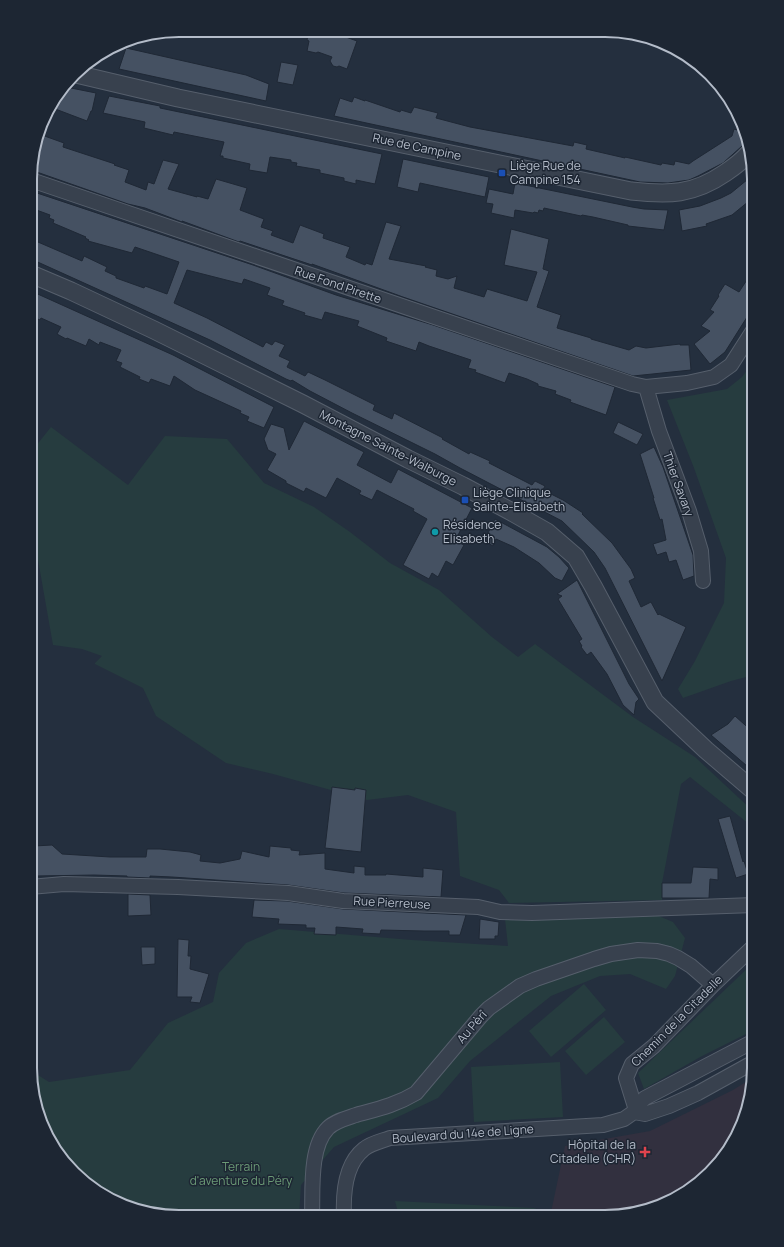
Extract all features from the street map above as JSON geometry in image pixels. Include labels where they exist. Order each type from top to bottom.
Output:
[{"type":"street","name":"Rue de Campine","points":[[82,75],[186,100],[630,191],[663,194],[693,190],[713,182],[735,167],[745,157]]},
{"type":"street","name":"Rue Fond Pirette","points":[[37,182],[618,379],[646,387]]},
{"type":"street","name":"Montagne Sainte-Walburge","points":[[37,277],[154,330],[303,404],[510,511],[547,532],[576,557],[655,702],[706,750],[747,785]]},
{"type":"street","points":[[646,387],[687,383],[714,376],[731,365],[747,340]]},
{"type":"street","name":"Thier Savary","points":[[646,387],[659,432],[689,511],[701,551],[703,582]]},
{"type":"street","name":"Rue Pierreuse","points":[[37,886],[64,884],[178,887],[288,893],[343,901],[478,907],[500,912],[532,913],[747,905]]},
{"type":"street","name":"Au Pèrî","points":[[312,1210],[314,1160],[316,1150],[323,1134],[329,1127],[341,1120],[402,1102],[416,1093],[480,1016],[497,1001],[520,986],[594,959],[611,954],[638,950],[657,951],[678,958],[691,966],[713,985]]},
{"type":"street","name":"Chemin de la Citadelle","points":[[634,1110],[626,1078],[632,1064],[654,1046],[713,985],[747,953]]},
{"type":"street","name":"Boulevard du 14e de Ligne","points":[[344,1210],[344,1190],[352,1166],[364,1148],[390,1138],[603,1125],[624,1119],[645,1098],[747,1045]]},
{"type":"street","points":[[634,1110],[645,1114],[669,1106],[698,1093],[747,1066]]},
{"type":"shaded area","name":"Hôpital de la Citadelle (CHR)","points":[[747,1082],[742,1105],[728,1139],[712,1162],[699,1175],[684,1186],[659,1199],[624,1209],[551,1210],[565,1146],[650,1131],[733,1090]]},
{"type":"green space","points":[[747,370],[747,677],[683,698],[678,689],[695,661],[724,603],[726,558],[694,468],[667,400],[727,389],[742,377]]},
{"type":"green space","points":[[51,427],[128,485],[165,436],[227,439],[264,483],[314,507],[350,532],[390,563],[439,590],[492,637],[518,657],[535,644],[633,717],[695,757],[747,805],[747,822],[690,777],[681,784],[662,883],[662,900],[509,903],[499,890],[460,876],[456,812],[408,795],[367,800],[273,774],[226,763],[156,716],[143,688],[95,664],[102,656],[82,649],[53,645],[37,554],[37,444]]},
{"type":"green space","name":"Terrain d'aventure du Péry","points":[[654,914],[673,922],[685,938],[675,976],[666,989],[630,974],[600,976],[551,996],[470,1061],[438,1098],[334,1147],[301,1185],[299,1210],[170,1210],[142,1205],[108,1191],[85,1175],[66,1154],[52,1131],[42,1105],[37,1074],[49,1082],[130,1070],[168,1023],[213,1002],[219,973],[246,943],[279,929],[508,946],[505,919]]},
{"type":"green space","points":[[747,969],[747,1034],[702,1056],[644,1089],[638,1073]]},
{"type":"green space","points":[[584,984],[606,1010],[551,1057],[529,1031]]},
{"type":"green space","points":[[604,1017],[625,1042],[586,1075],[565,1051]]},
{"type":"green space","points":[[560,1062],[563,1117],[474,1122],[471,1067]]},
{"type":"green space","points":[[395,1201],[534,1208],[539,1210],[397,1210]]},
{"type":"building","points":[[308,37],[346,37],[357,41],[347,69],[339,66],[333,66],[330,61],[332,57],[318,52],[307,51],[309,41],[307,40]]},
{"type":"building","points":[[126,48],[246,75],[269,84],[266,101],[119,69]]},
{"type":"building","points":[[281,62],[298,65],[293,85],[277,82]]},
{"type":"building","points":[[70,88],[96,93],[92,111],[87,121],[55,109]]},
{"type":"building","points":[[109,96],[382,154],[375,184],[356,180],[356,184],[344,181],[344,178],[320,173],[320,170],[296,166],[297,163],[291,162],[291,160],[270,157],[267,173],[249,170],[250,164],[220,156],[224,142],[174,132],[173,135],[144,128],[145,122],[103,113]]},
{"type":"building","points":[[354,97],[400,112],[401,110],[411,113],[414,107],[438,113],[436,118],[470,127],[573,146],[574,142],[587,145],[586,149],[661,165],[662,163],[674,165],[675,161],[689,164],[732,136],[734,129],[737,130],[737,129],[743,146],[723,163],[689,180],[668,183],[640,182],[334,116],[340,98],[352,102]]},
{"type":"building","points":[[44,136],[64,143],[63,147],[129,170],[125,182],[146,190],[148,182],[154,184],[163,160],[179,164],[168,189],[208,199],[216,179],[247,188],[240,210],[264,219],[261,227],[273,231],[271,235],[293,243],[300,225],[324,234],[323,238],[350,247],[346,257],[365,265],[366,263],[372,265],[386,222],[401,226],[389,259],[426,266],[425,267],[437,270],[436,276],[448,279],[457,276],[454,288],[484,297],[487,289],[527,301],[537,272],[504,265],[511,229],[549,239],[543,269],[549,271],[537,307],[561,315],[557,328],[629,350],[636,346],[646,348],[680,344],[689,345],[691,370],[633,376],[312,264],[240,241],[239,242],[145,208],[128,204],[37,172],[38,160]]},
{"type":"building","points":[[403,159],[489,177],[485,197],[420,183],[418,192],[397,187]]},
{"type":"building","points":[[747,180],[747,203],[732,215],[706,224],[707,226],[682,231],[679,210],[700,206],[731,193]]},
{"type":"building","points":[[515,183],[632,207],[668,210],[664,230],[628,226],[593,217],[544,208],[543,211],[539,210],[538,213],[515,210],[514,218],[491,213],[493,204],[486,203],[489,189],[513,194]]},
{"type":"building","points":[[37,193],[253,265],[336,295],[433,325],[615,387],[606,415],[570,402],[571,400],[555,394],[556,391],[538,386],[538,384],[527,379],[509,373],[505,383],[475,372],[476,370],[468,368],[471,360],[419,342],[416,351],[386,341],[387,338],[357,326],[359,321],[325,312],[322,320],[304,315],[305,313],[282,305],[284,301],[267,295],[270,288],[244,279],[242,284],[187,270],[174,303],[263,347],[266,342],[272,345],[275,341],[285,345],[279,356],[290,361],[287,367],[305,376],[308,372],[325,380],[375,405],[373,410],[392,419],[394,413],[443,438],[442,439],[469,454],[470,452],[490,461],[489,463],[532,485],[535,481],[545,486],[543,490],[563,500],[583,513],[582,514],[612,543],[631,569],[635,578],[629,581],[641,607],[651,602],[658,615],[659,614],[686,627],[662,681],[605,568],[594,552],[562,521],[435,454],[352,413],[292,380],[286,379],[210,340],[37,262],[37,242],[82,261],[84,256],[107,267],[105,271],[116,276],[116,278],[167,294],[179,262],[135,247],[132,253],[88,241],[89,240],[85,238],[86,237],[53,223],[54,220],[49,218],[50,215],[37,210]]},
{"type":"building","points":[[747,280],[747,317],[725,352],[710,364],[694,344],[710,331],[701,326],[714,312],[710,310],[725,284],[739,292]]},
{"type":"building","points":[[37,294],[173,355],[274,407],[264,428],[247,421],[249,417],[240,413],[241,411],[195,390],[174,376],[170,386],[151,379],[149,383],[139,379],[140,377],[120,367],[122,363],[116,361],[121,350],[100,342],[99,345],[89,339],[86,346],[67,338],[66,339],[57,334],[61,327],[41,318],[40,320],[37,319]]},
{"type":"building","points":[[304,421],[364,452],[357,465],[391,483],[398,469],[472,508],[455,541],[464,545],[453,565],[446,561],[438,577],[432,573],[429,579],[403,565],[427,519],[413,511],[414,509],[377,490],[372,500],[359,494],[361,491],[337,478],[326,498],[306,488],[304,492],[286,483],[286,481],[267,470],[276,454],[268,450],[264,439],[271,424],[284,428],[289,450]]},
{"type":"building","points":[[618,422],[643,434],[637,445],[613,433]]},
{"type":"building","points":[[654,447],[663,467],[693,555],[694,576],[683,580],[676,560],[669,562],[666,552],[657,555],[653,544],[666,540],[662,519],[660,520],[640,454]]},
{"type":"building","points":[[495,519],[547,547],[559,557],[569,568],[562,581],[555,578],[539,563],[514,547],[496,539],[493,546],[484,541]]},
{"type":"building","points":[[577,580],[629,684],[639,699],[636,702],[634,715],[623,705],[607,674],[591,652],[587,655],[581,647],[582,646],[579,641],[582,639],[558,599],[562,596],[557,594]]},
{"type":"building","points":[[735,716],[747,727],[747,766],[711,735],[728,724]]},
{"type":"building","points":[[332,787],[366,790],[361,852],[325,848]]},
{"type":"building","points":[[730,816],[747,874],[736,878],[718,819]]},
{"type":"building","points":[[52,845],[62,854],[110,857],[146,857],[147,849],[160,849],[190,852],[201,855],[200,861],[220,863],[240,859],[242,851],[269,857],[270,846],[291,848],[291,850],[300,851],[299,855],[325,853],[325,869],[354,873],[354,866],[365,867],[365,875],[386,874],[423,877],[423,868],[443,870],[441,897],[344,893],[288,885],[172,877],[150,876],[150,878],[94,875],[37,876],[37,846]]},
{"type":"building","points":[[693,867],[718,868],[718,880],[710,879],[709,898],[662,898],[662,883],[691,883]]},
{"type":"building","points":[[128,894],[150,895],[151,915],[128,916]]},
{"type":"building","points":[[254,900],[287,901],[343,909],[466,915],[460,935],[449,935],[449,931],[381,930],[380,934],[362,933],[363,929],[336,927],[336,935],[314,934],[315,928],[306,928],[306,925],[278,924],[279,919],[252,917]]},
{"type":"building","points":[[480,919],[499,922],[498,936],[495,936],[495,939],[479,939]]},
{"type":"building","points":[[178,939],[189,940],[188,956],[191,956],[190,969],[209,974],[200,1003],[190,1002],[192,997],[177,997]]},
{"type":"building","points":[[141,947],[155,947],[155,964],[142,965]]},
{"type":"place","name":"Liège Rue de Campine 154","points":[[502,173]]},
{"type":"place","name":"Liège Clinique Sainte-Elisabeth","points":[[465,500]]},
{"type":"place","name":"Résidence Elisabeth","points":[[435,532]]},
{"type":"place","name":"Hôpital de la Citadelle (CHR)","points":[[645,1152]]}]
